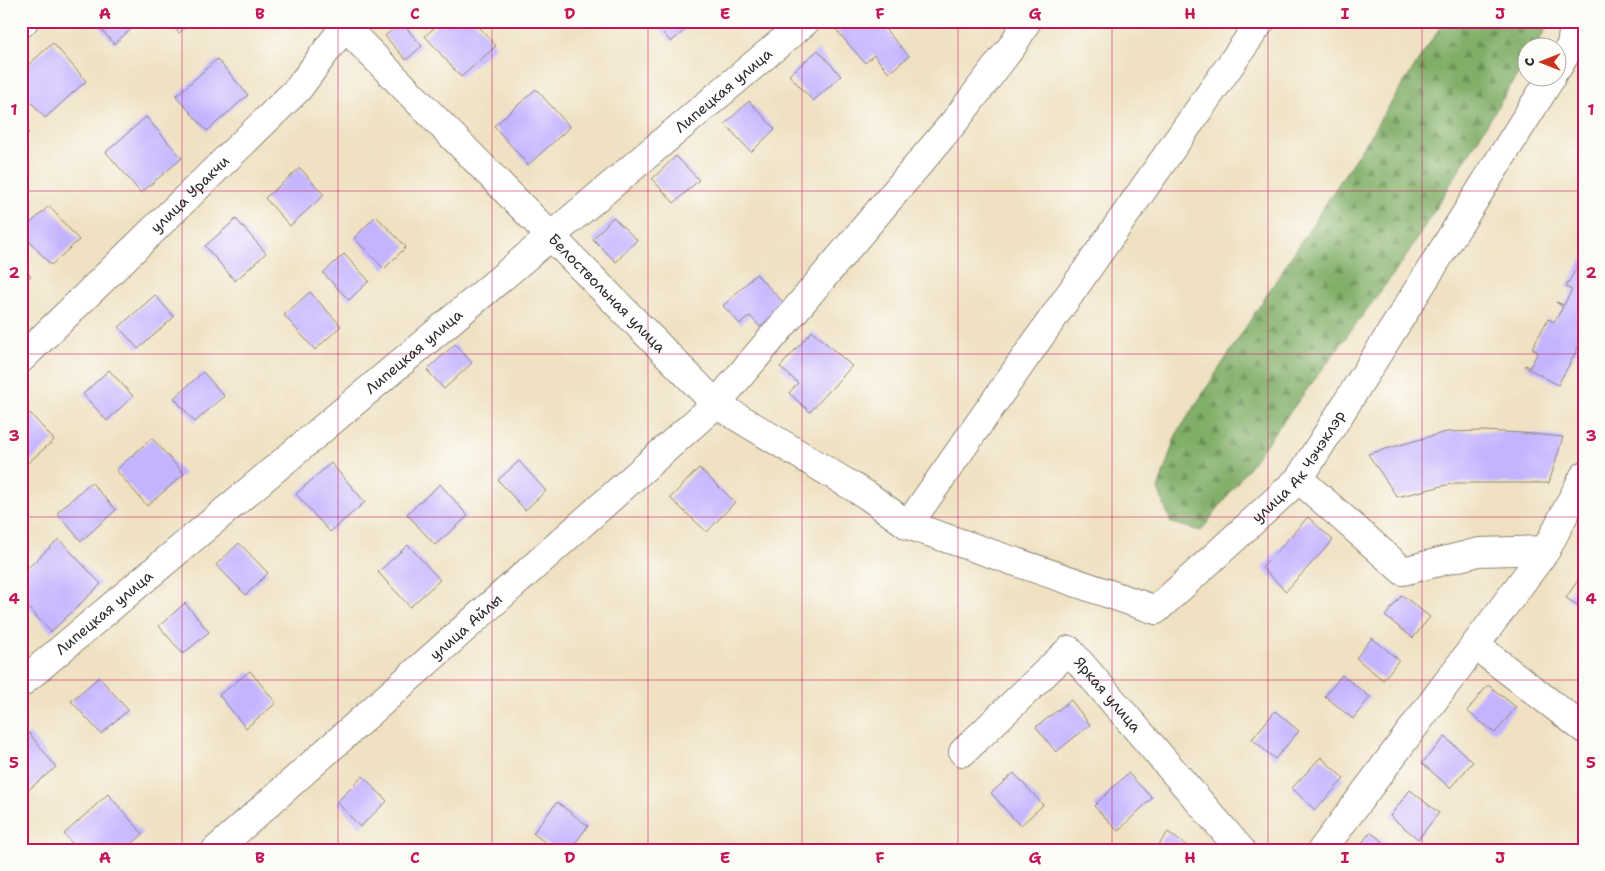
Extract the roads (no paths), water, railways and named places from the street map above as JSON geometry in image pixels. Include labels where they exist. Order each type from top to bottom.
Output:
[{"type":"street","name":"Липецкая улица","points":[[21,683],[806,21]]},
{"type":"street","name":"улица Айлы","points":[[216,850],[716,404],[955,121],[1013,45],[1028,21]]},
{"type":"street","points":[[908,526],[1261,21]]},
{"type":"street","points":[[1568,50],[1571,45],[1575,21]]},
{"type":"street","name":"Белоствольная улица","points":[[345,23],[716,404],[868,496],[908,526]]},
{"type":"street","name":"улица Уракчи","points":[[21,359],[298,89],[345,23]]},
{"type":"street","name":"улица Ак Чэчэклэр","points":[[908,526],[1156,610],[1298,479],[1545,88]]},
{"type":"street","points":[[1322,850],[1546,550],[1584,476]]},
{"type":"street","points":[[1298,479],[1404,571],[1479,552],[1546,550]]},
{"type":"street","points":[[1475,645],[1584,729]]},
{"type":"street","name":"Яркая улица","points":[[963,752],[1068,650],[1241,850]]}]
